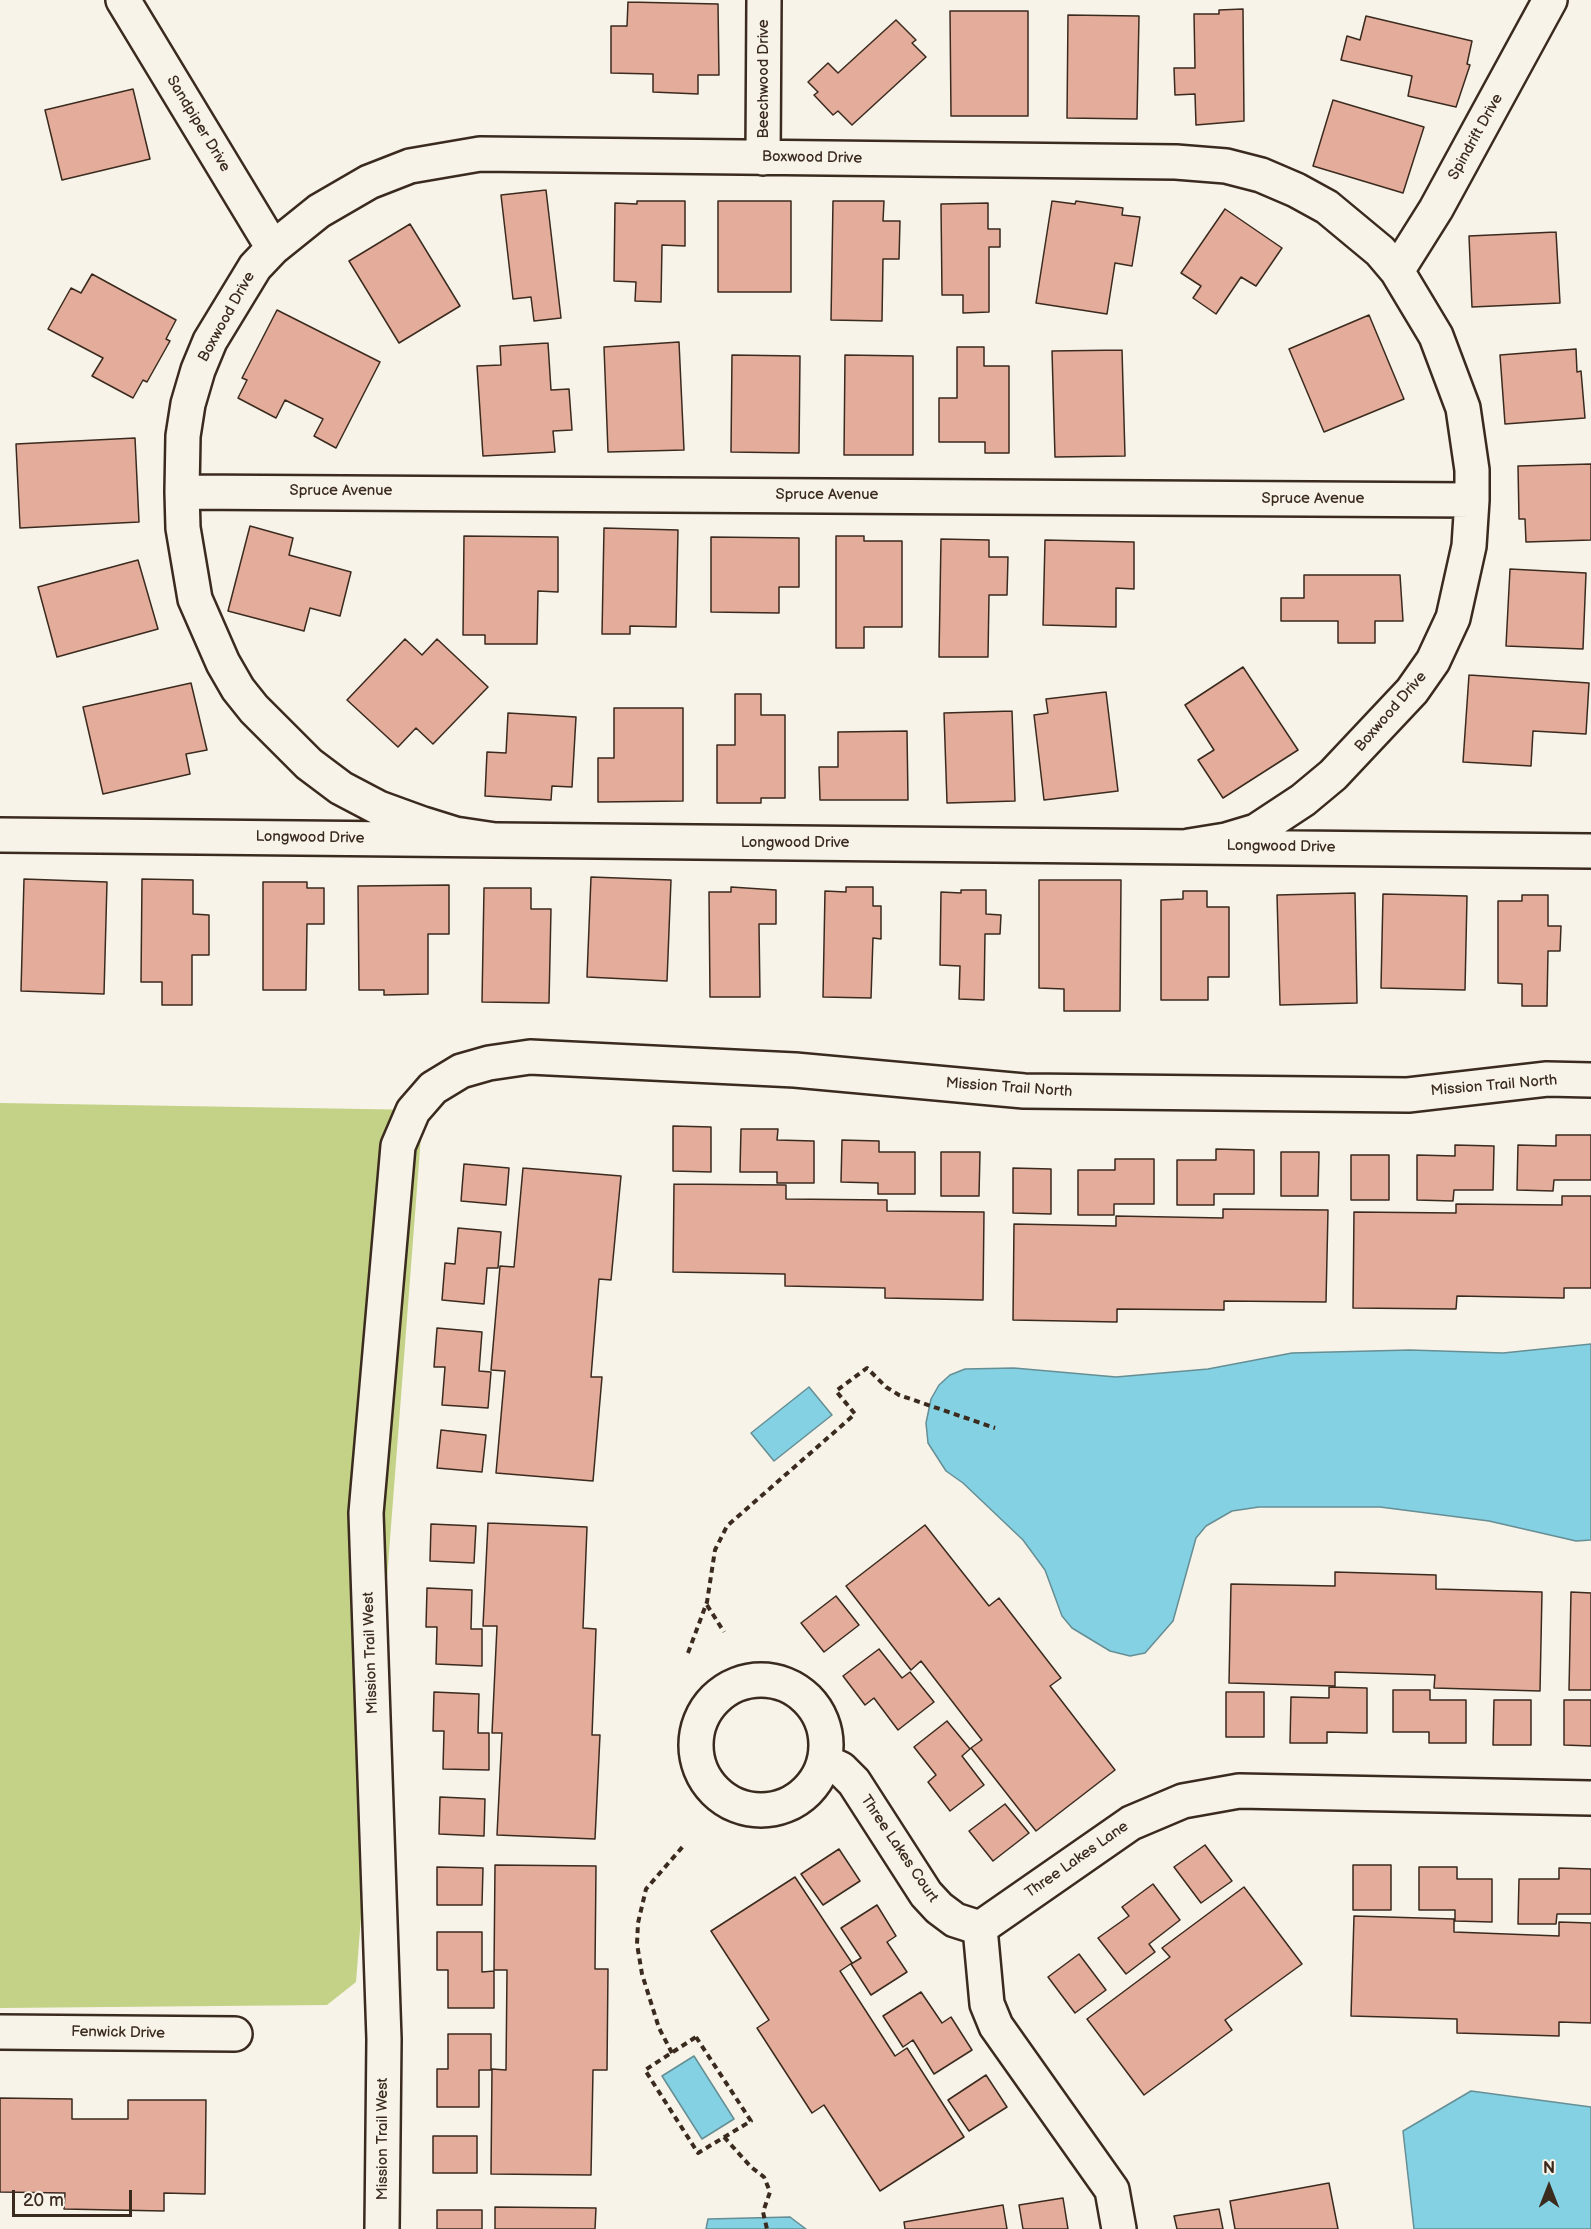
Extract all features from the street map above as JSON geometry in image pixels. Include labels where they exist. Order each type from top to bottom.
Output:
[{"type":"street","name":"Sandpiper Drive","points":[[123,0],[273,248]]},
{"type":"street","name":"Beechwood Drive","points":[[763,158],[764,0]]},
{"type":"street","name":"Spindrift Drive","points":[[1397,271],[1436,208],[1550,0]]},
{"type":"street","name":"Boxwood Drive","points":[[495,840],[455,834],[369,803],[340,788],[309,764],[254,710],[223,663],[195,599],[183,528],[182,492],[183,436],[188,404],[198,370],[210,341],[255,267],[273,248],[319,211],[369,182],[410,166],[446,158],[480,154],[1176,162],[1226,166],[1261,174],[1327,207],[1359,231],[1397,271],[1436,336],[1463,408],[1469,440],[1472,500],[1468,546],[1453,618],[1433,661],[1412,691],[1368,741],[1333,775],[1279,818],[1256,831],[1226,840],[1189,846]]},
{"type":"street","name":"Spruce Avenue","points":[[182,492],[1472,500]]},
{"type":"street","name":"Longwood Drive","points":[[0,834],[1591,851]]},
{"type":"street","name":"Mission Trail North","points":[[433,1088],[461,1071],[489,1063],[530,1057],[795,1070],[1024,1091],[1408,1095],[1547,1079],[1591,1080]]},
{"type":"street","name":"Mission Trail West","points":[[382,2229],[384,2039],[366,1514],[399,1146],[413,1111],[433,1088]]},
{"type":"street","name":"Three Lakes Court","points":[[824,1761],[841,1769],[854,1782],[926,1894],[939,1908],[955,1920],[980,1928]]},
{"type":"street","name":"Three Lakes Lane","points":[[980,1928],[1131,1823],[1183,1801],[1239,1791],[1591,1798]]},
{"type":"street","points":[[980,1928],[987,2004],[996,2026],[1112,2190],[1119,2229]]},
{"type":"street","name":"Fenwick Drive","points":[[0,2032],[235,2034]]},
{"type":"path","points":[[688,1653],[706,1604],[715,1550],[727,1526],[855,1414],[836,1391],[867,1368],[886,1387],[899,1395],[995,1428]]},
{"type":"path","points":[[706,1604],[724,1632]]},
{"type":"path","points":[[672,2053],[659,2028],[642,1974],[637,1944],[638,1923],[646,1889],[685,1844]]},
{"type":"path","points":[[696,2037],[751,2121],[724,2137],[698,2153],[645,2070],[696,2037]]},
{"type":"path","points":[[724,2137],[751,2167],[764,2177],[770,2192],[763,2212],[767,2229]]},
{"type":"green space","points":[[0,1103],[423,1110],[356,1982],[327,2005],[0,2008]]},
{"type":"water","points":[[1591,1344],[1591,1540],[1576,1541],[1489,1521],[1380,1507],[1259,1507],[1232,1511],[1206,1526],[1196,1538],[1173,1621],[1145,1653],[1130,1656],[1110,1651],[1072,1628],[1062,1616],[1045,1570],[1023,1540],[963,1483],[946,1471],[928,1443],[926,1423],[931,1399],[939,1385],[950,1375],[965,1369],[1014,1368],[1116,1377],[1208,1369],[1292,1353],[1410,1350],[1503,1353]]},
{"type":"water","points":[[809,1387],[832,1415],[774,1461],[751,1433]]},
{"type":"water","points":[[694,2056],[734,2119],[702,2139],[662,2076]]},
{"type":"water","points":[[1471,2091],[1591,2107],[1591,2229],[1414,2229],[1403,2131]]},
{"type":"water","points":[[790,2217],[806,2229],[706,2229],[708,2219]]},
{"type":"building","points":[[628,2],[718,4],[719,75],[698,75],[698,94],[653,92],[653,74],[611,73],[611,26],[627,26]]},
{"type":"building","points":[[1243,9],[1244,121],[1196,125],[1195,94],[1175,95],[1174,68],[1195,68],[1194,14],[1219,14],[1219,10]]},
{"type":"building","points":[[950,11],[1028,11],[1028,116],[951,116]]},
{"type":"building","points":[[1068,15],[1139,16],[1137,119],[1067,118]]},
{"type":"building","points":[[1366,16],[1472,41],[1467,64],[1470,65],[1456,107],[1408,96],[1412,76],[1341,60],[1347,36],[1360,40]]},
{"type":"building","points":[[896,20],[916,40],[912,43],[926,57],[852,125],[838,111],[833,115],[814,95],[818,92],[808,82],[828,63],[838,73]]},
{"type":"building","points":[[133,89],[150,159],[62,180],[45,110]]},
{"type":"building","points":[[1333,100],[1424,127],[1403,193],[1313,166]]},
{"type":"building","points":[[546,190],[561,318],[534,321],[531,297],[513,299],[501,195]]},
{"type":"building","points":[[637,201],[685,201],[685,246],[662,245],[661,302],[635,301],[636,282],[614,281],[615,203],[637,204]]},
{"type":"building","points":[[718,201],[791,201],[791,292],[718,292]]},
{"type":"building","points":[[833,201],[884,201],[883,221],[900,221],[899,259],[883,259],[882,321],[831,320]]},
{"type":"building","points":[[1052,201],[1075,204],[1076,201],[1123,208],[1122,215],[1140,217],[1132,266],[1115,263],[1107,314],[1036,303]]},
{"type":"building","points":[[988,203],[988,229],[1000,229],[1000,247],[989,247],[989,312],[963,313],[963,295],[942,295],[941,204]]},
{"type":"building","points":[[1225,209],[1282,248],[1256,286],[1241,277],[1216,314],[1193,298],[1201,286],[1181,273]]},
{"type":"building","points":[[410,224],[460,306],[399,343],[349,261]]},
{"type":"building","points":[[1556,232],[1560,303],[1472,307],[1469,236]]},
{"type":"building","points":[[92,274],[176,320],[166,339],[170,341],[147,382],[143,380],[133,398],[92,376],[103,358],[48,329],[71,288],[81,293]]},
{"type":"building","points":[[277,310],[380,362],[336,448],[314,436],[323,419],[285,400],[276,418],[238,398],[247,380],[242,378]]},
{"type":"building","points":[[1369,315],[1404,399],[1324,432],[1289,349]]},
{"type":"building","points":[[679,342],[684,450],[608,452],[604,347]]},
{"type":"building","points":[[548,343],[551,390],[569,389],[572,430],[553,431],[555,452],[483,456],[477,366],[501,365],[500,346]]},
{"type":"building","points":[[957,347],[984,347],[984,366],[1009,366],[1009,453],[985,453],[985,442],[939,442],[939,398],[957,398]]},
{"type":"building","points":[[1576,349],[1577,372],[1581,371],[1585,418],[1505,424],[1500,355]]},
{"type":"building","points":[[1122,350],[1125,456],[1055,457],[1052,351]]},
{"type":"building","points":[[732,355],[800,356],[799,453],[731,452]]},
{"type":"building","points":[[845,355],[913,356],[913,455],[844,455]]},
{"type":"building","points":[[135,438],[139,522],[20,528],[16,444]]},
{"type":"building","points":[[1591,464],[1591,540],[1526,542],[1525,519],[1519,519],[1518,466]]},
{"type":"building","points":[[250,526],[293,538],[289,555],[351,572],[340,616],[310,608],[304,631],[228,611]]},
{"type":"building","points":[[604,528],[678,530],[676,627],[630,626],[630,634],[602,634]]},
{"type":"building","points":[[464,536],[558,537],[558,592],[538,591],[537,644],[485,644],[485,635],[463,635]]},
{"type":"building","points":[[836,536],[864,536],[864,541],[902,541],[902,627],[864,627],[864,648],[836,648]]},
{"type":"building","points":[[711,537],[799,538],[799,587],[779,587],[779,613],[711,612]]},
{"type":"building","points":[[941,539],[989,540],[989,557],[1008,557],[1007,595],[989,595],[988,657],[939,657]]},
{"type":"building","points":[[1045,540],[1134,542],[1134,589],[1116,588],[1116,627],[1043,625]]},
{"type":"building","points":[[138,560],[158,629],[57,657],[38,587]]},
{"type":"building","points":[[1510,569],[1586,573],[1583,649],[1506,646]]},
{"type":"building","points":[[1304,575],[1400,575],[1403,621],[1375,621],[1375,643],[1338,643],[1338,621],[1281,621],[1281,598],[1304,598]]},
{"type":"building","points":[[405,639],[422,655],[437,639],[488,687],[433,744],[416,728],[398,747],[347,700]]},
{"type":"building","points":[[1243,667],[1298,750],[1223,798],[1198,760],[1214,750],[1185,705]]},
{"type":"building","points":[[1469,675],[1589,683],[1586,734],[1533,731],[1531,766],[1463,762]]},
{"type":"building","points":[[191,683],[207,750],[186,754],[190,774],[103,794],[83,707]]},
{"type":"building","points":[[1106,692],[1118,791],[1044,800],[1034,715],[1048,713],[1046,699]]},
{"type":"building","points":[[735,694],[761,694],[761,715],[785,715],[785,798],[761,798],[761,803],[717,803],[717,745],[735,745]]},
{"type":"building","points":[[614,708],[683,708],[683,801],[598,802],[598,758],[614,758]]},
{"type":"building","points":[[1012,711],[1015,801],[947,803],[944,713]]},
{"type":"building","points":[[508,713],[576,717],[572,787],[552,786],[551,800],[485,796],[487,752],[506,753]]},
{"type":"building","points":[[907,731],[908,800],[820,800],[819,767],[838,767],[838,732]]},
{"type":"building","points":[[591,877],[671,880],[667,981],[587,977]]},
{"type":"building","points":[[24,879],[107,882],[104,994],[21,991]]},
{"type":"building","points":[[142,879],[193,880],[193,914],[209,915],[209,955],[192,955],[192,1005],[162,1005],[162,982],[141,982]]},
{"type":"building","points":[[1039,880],[1121,880],[1120,1011],[1064,1011],[1064,989],[1039,988]]},
{"type":"building","points":[[263,882],[307,882],[307,888],[324,888],[324,924],[307,924],[306,990],[263,990]]},
{"type":"building","points":[[449,885],[449,934],[428,934],[428,994],[384,995],[384,990],[359,990],[358,886]]},
{"type":"building","points":[[731,887],[776,890],[776,924],[759,924],[760,997],[710,997],[709,892],[731,892]]},
{"type":"building","points":[[846,887],[873,887],[873,906],[881,906],[881,939],[873,938],[871,998],[823,997],[825,891],[846,892]]},
{"type":"building","points":[[484,888],[531,888],[531,909],[551,909],[549,1003],[482,1002]]},
{"type":"building","points":[[961,890],[986,890],[986,914],[1001,915],[1000,934],[985,934],[984,1000],[959,999],[960,966],[940,965],[941,892],[961,893]]},
{"type":"building","points":[[1183,891],[1207,891],[1207,907],[1229,907],[1229,977],[1208,977],[1208,1000],[1161,1000],[1161,900],[1183,899]]},
{"type":"building","points":[[1355,893],[1357,1003],[1280,1005],[1277,895]]},
{"type":"building","points":[[1383,894],[1467,896],[1465,990],[1381,988]]},
{"type":"building","points":[[1522,895],[1548,895],[1548,926],[1561,926],[1560,951],[1548,951],[1547,1006],[1522,1006],[1522,984],[1498,983],[1498,901],[1522,901]]},
{"type":"building","points":[[673,1126],[711,1127],[711,1172],[673,1171]]},
{"type":"building","points":[[741,1129],[778,1129],[777,1140],[814,1141],[814,1183],[777,1183],[777,1172],[740,1172]]},
{"type":"building","points":[[1556,1135],[1591,1135],[1591,1180],[1554,1180],[1553,1191],[1517,1190],[1518,1145],[1556,1146]]},
{"type":"building","points":[[842,1140],[879,1141],[879,1152],[915,1152],[915,1194],[878,1194],[878,1183],[841,1182]]},
{"type":"building","points":[[1455,1145],[1494,1146],[1493,1190],[1454,1190],[1453,1201],[1417,1200],[1417,1155],[1455,1156]]},
{"type":"building","points":[[1216,1149],[1254,1150],[1254,1194],[1214,1194],[1214,1205],[1177,1205],[1177,1160],[1216,1160]]},
{"type":"building","points":[[941,1152],[980,1152],[979,1196],[941,1196]]},
{"type":"building","points":[[1281,1152],[1319,1152],[1318,1196],[1281,1196]]},
{"type":"building","points":[[1351,1155],[1389,1155],[1389,1200],[1351,1200]]},
{"type":"building","points":[[1115,1159],[1154,1159],[1154,1204],[1114,1204],[1114,1215],[1078,1215],[1078,1170],[1115,1170]]},
{"type":"building","points":[[464,1164],[509,1168],[506,1205],[461,1201]]},
{"type":"building","points":[[523,1168],[621,1176],[611,1280],[599,1279],[591,1377],[602,1377],[593,1481],[496,1473],[505,1371],[491,1370],[500,1266],[514,1267]]},
{"type":"building","points":[[1013,1168],[1051,1169],[1051,1214],[1013,1213]]},
{"type":"building","points":[[674,1184],[786,1185],[786,1199],[887,1200],[887,1211],[984,1212],[983,1300],[885,1298],[885,1288],[785,1286],[785,1274],[673,1272]]},
{"type":"building","points":[[1562,1196],[1591,1196],[1591,1288],[1564,1288],[1564,1298],[1457,1296],[1456,1309],[1353,1308],[1354,1212],[1456,1213],[1456,1204],[1562,1205]]},
{"type":"building","points":[[1223,1209],[1328,1210],[1326,1302],[1224,1301],[1224,1310],[1117,1309],[1117,1322],[1013,1320],[1014,1224],[1116,1226],[1116,1216],[1223,1218]]},
{"type":"building","points":[[458,1228],[501,1232],[498,1268],[487,1268],[484,1304],[442,1300],[445,1263],[455,1264]]},
{"type":"building","points":[[437,1328],[482,1332],[479,1371],[491,1372],[488,1408],[442,1405],[445,1367],[434,1367]]},
{"type":"building","points":[[441,1430],[486,1435],[482,1472],[437,1468]]},
{"type":"building","points":[[488,1523],[587,1527],[583,1628],[596,1629],[592,1735],[600,1735],[595,1839],[497,1835],[502,1733],[492,1733],[497,1626],[483,1626]]},
{"type":"building","points":[[431,1524],[476,1526],[474,1563],[430,1561]]},
{"type":"building","points":[[925,1525],[989,1606],[999,1598],[1061,1678],[1050,1686],[1115,1770],[1036,1831],[971,1748],[982,1740],[921,1661],[911,1670],[846,1586]]},
{"type":"building","points":[[1335,1572],[1436,1575],[1436,1589],[1542,1592],[1540,1691],[1434,1688],[1435,1675],[1335,1672],[1335,1686],[1229,1683],[1231,1584],[1335,1586]]},
{"type":"building","points":[[427,1588],[472,1590],[471,1629],[482,1629],[482,1666],[436,1664],[437,1627],[426,1627]]},
{"type":"building","points":[[1571,1592],[1591,1593],[1591,1690],[1569,1690]]},
{"type":"building","points":[[836,1596],[859,1625],[824,1652],[801,1623]]},
{"type":"building","points":[[879,1649],[902,1678],[910,1672],[934,1702],[898,1730],[874,1698],[865,1705],[843,1676]]},
{"type":"building","points":[[1329,1687],[1367,1688],[1367,1733],[1327,1732],[1327,1743],[1290,1743],[1291,1697],[1329,1698]]},
{"type":"building","points":[[1393,1690],[1430,1690],[1430,1700],[1466,1700],[1466,1743],[1429,1743],[1429,1732],[1393,1732]]},
{"type":"building","points":[[434,1692],[479,1694],[478,1733],[489,1733],[489,1770],[443,1769],[444,1731],[433,1731]]},
{"type":"building","points":[[1226,1692],[1264,1692],[1264,1737],[1226,1737]]},
{"type":"building","points":[[1494,1700],[1531,1700],[1531,1745],[1493,1745]]},
{"type":"building","points":[[1564,1700],[1591,1700],[1591,1746],[1564,1745]]},
{"type":"building","points":[[947,1721],[970,1749],[962,1756],[984,1785],[950,1811],[928,1782],[936,1775],[914,1747]]},
{"type":"building","points":[[440,1797],[485,1799],[484,1836],[439,1834]]},
{"type":"building","points":[[1005,1804],[1029,1833],[993,1861],[969,1831]]},
{"type":"building","points":[[1205,1845],[1232,1881],[1201,1903],[1174,1867]]},
{"type":"building","points":[[839,1849],[860,1881],[823,1905],[801,1874]]},
{"type":"building","points":[[495,1865],[596,1866],[595,1969],[608,1969],[607,2070],[593,2070],[591,2175],[491,2174],[492,2069],[506,2070],[507,1970],[494,1970]]},
{"type":"building","points":[[1353,1865],[1391,1865],[1391,1910],[1353,1910]]},
{"type":"building","points":[[437,1867],[483,1868],[482,1905],[437,1905]]},
{"type":"building","points":[[1419,1867],[1457,1867],[1457,1879],[1492,1879],[1492,1922],[1455,1921],[1455,1910],[1419,1910]]},
{"type":"building","points":[[1559,1868],[1591,1869],[1591,1914],[1557,1914],[1556,1924],[1518,1924],[1519,1879],[1559,1879]]},
{"type":"building","points":[[795,1877],[852,1963],[840,1971],[895,2056],[907,2048],[964,2137],[880,2191],[824,2105],[812,2113],[757,2028],[769,2020],[711,1931]]},
{"type":"building","points":[[1153,1884],[1180,1920],[1149,1944],[1155,1952],[1126,1974],[1098,1938],[1129,1916],[1122,1907]]},
{"type":"building","points":[[1244,1887],[1302,1964],[1225,2020],[1232,2030],[1144,2095],[1087,2019],[1170,1957],[1162,1948]]},
{"type":"building","points":[[877,1905],[896,1936],[887,1942],[907,1972],[871,1995],[851,1964],[861,1958],[841,1928]]},
{"type":"building","points":[[1354,1916],[1454,1919],[1454,1932],[1559,1936],[1559,1922],[1591,1923],[1591,2023],[1559,2022],[1559,2036],[1457,2033],[1457,2019],[1351,2016]]},
{"type":"building","points":[[437,1932],[482,1932],[482,1972],[494,1971],[494,2008],[448,2008],[448,1970],[437,1970]]},
{"type":"building","points":[[1079,1954],[1106,1990],[1075,2013],[1048,1977]]},
{"type":"building","points":[[921,1992],[942,2023],[951,2017],[972,2050],[934,2074],[913,2040],[903,2047],[883,2016]]},
{"type":"building","points":[[448,2034],[491,2034],[491,2070],[479,2070],[479,2107],[437,2107],[437,2069],[448,2069]]},
{"type":"building","points":[[986,2075],[1007,2107],[969,2131],[948,2100]]},
{"type":"building","points":[[0,2098],[72,2099],[72,2119],[128,2119],[128,2100],[206,2100],[205,2194],[164,2193],[164,2211],[64,2209],[65,2193],[0,2192]]},
{"type":"building","points":[[433,2136],[477,2136],[477,2173],[433,2173]]},
{"type":"building","points":[[1329,2183],[1338,2229],[1235,2229],[1230,2201]]},
{"type":"building","points":[[1063,2198],[1068,2229],[1023,2229],[1019,2205]]},
{"type":"building","points":[[1003,2205],[1007,2229],[905,2229],[904,2222]]},
{"type":"building","points":[[495,2207],[596,2208],[595,2229],[495,2229]]},
{"type":"building","points":[[1219,2209],[1223,2229],[1177,2229],[1174,2216]]},
{"type":"building","points":[[437,2210],[482,2210],[482,2229],[437,2229]]}]
